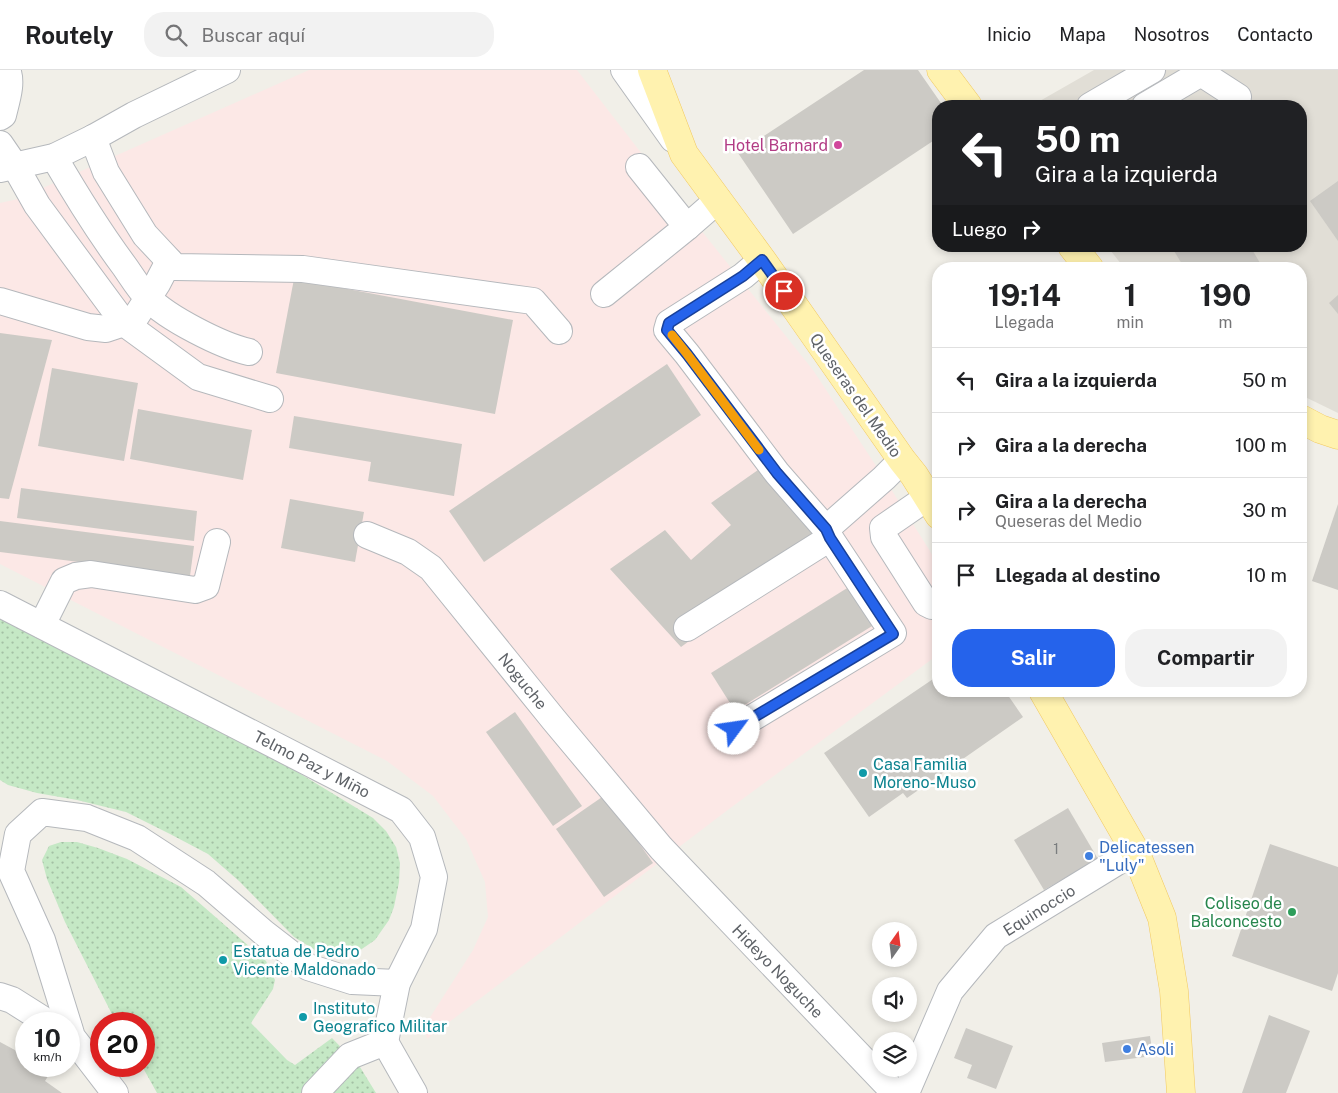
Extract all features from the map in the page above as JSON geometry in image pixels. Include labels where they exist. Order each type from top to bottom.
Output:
[{"type":"main road","name":"Queseras del Medio","points":[[652,70],[684,154],[924,487]]},
{"type":"main road","points":[[941,70],[964,100]]},
{"type":"main road","points":[[1077,252],[1085,262]]},
{"type":"main road","points":[[1047,697],[1135,851],[1162,918],[1174,992],[1181,1093]]},
{"type":"street","points":[[0,117],[3,115],[10,76],[6,70]]},
{"type":"street","points":[[7,168],[54,157],[134,115],[227,70]]},
{"type":"street","points":[[624,70],[684,154]]},
{"type":"street","points":[[1100,100],[1152,70]]},
{"type":"street","points":[[1154,100],[1200,71],[1238,97]]},
{"type":"street","points":[[93,138],[106,172],[145,235],[175,267],[302,269],[533,301],[559,330]]},
{"type":"street","points":[[0,144],[7,168],[37,205],[124,324],[198,377],[270,399]]},
{"type":"street","points":[[54,157],[71,188],[106,242],[148,298],[187,326],[238,350],[249,352]]},
{"type":"street","points":[[639,167],[687,227]]},
{"type":"street","points":[[604,294],[718,200]]},
{"type":"street","points":[[734,729],[893,634],[828,533],[777,473],[667,330],[669,323],[743,276],[762,260]]},
{"type":"street","points":[[0,301],[88,327],[106,329],[124,324],[135,318],[169,261]]},
{"type":"street","points":[[687,628],[828,533],[884,478],[924,487]]},
{"type":"street","points":[[924,487],[883,528],[883,533],[926,603],[932,606]]},
{"type":"street","name":"Noguche","points":[[367,536],[408,552],[431,568],[661,848]]},
{"type":"street","points":[[42,625],[64,581],[76,576],[90,574],[195,590],[206,586],[217,542]]},
{"type":"street","name":"Telmo Paz y Miño","points":[[0,604],[401,810],[422,837],[434,877],[424,929],[397,983],[384,1042]]},
{"type":"street","points":[[63,1012],[42,940],[11,871],[18,834],[42,812],[87,818],[137,838],[206,883],[308,967],[352,981],[397,983]]},
{"type":"street","name":"Hideyo Noguche","points":[[661,848],[895,1093]]},
{"type":"street","name":"Equinoccio","points":[[906,1093],[950,991],[996,936],[1135,851]]},
{"type":"street","points":[[0,996],[12,1000],[31,1012]]},
{"type":"street","points":[[315,1093],[350,1056],[384,1042],[414,1093]]},
{"type":"street","points":[[80,1046],[116,1093]]},
{"type":"shaded area","points":[[309,70],[577,70],[700,229],[813,370],[930,551],[932,555],[932,659],[729,809],[427,1039],[425,1030],[429,1019],[473,950],[488,917],[485,882],[466,839],[433,796],[387,761],[0,564],[0,203],[18,199]]},
{"type":"shaded area","points":[[1094,70],[1338,70],[1338,413],[1307,398],[1307,262],[1120,262],[1112,252],[1307,252],[1307,100],[1042,100]]},
{"type":"green space","points":[[0,619],[294,770],[373,818],[386,831],[396,847],[400,863],[399,882],[394,907],[389,920],[375,940],[356,953],[340,954],[315,950],[294,937],[239,881],[208,854],[126,812],[77,800],[37,793],[8,785],[0,780]]},
{"type":"green space","points":[[61,842],[77,842],[98,848],[127,859],[181,887],[266,961],[275,980],[273,989],[251,1023],[287,1060],[295,1065],[332,1038],[360,1067],[376,1093],[157,1093],[148,1077],[155,1077],[155,1012],[111,1012],[65,922],[47,879],[42,860],[49,846]]},
{"type":"building","name":"Hotel Barnard","points":[[864,70],[918,70],[939,100],[932,100],[932,142],[793,234],[738,153]]},
{"type":"building","points":[[1338,181],[1338,241],[1310,201]]},
{"type":"building","points":[[1175,252],[1254,252],[1259,262],[1181,262]]},
{"type":"building","points":[[294,279],[513,320],[495,414],[276,373]]},
{"type":"building","points":[[1338,295],[1338,314],[1329,303]]},
{"type":"building","points":[[0,333],[52,340],[9,499],[0,498]]},
{"type":"building","points":[[667,364],[701,415],[484,562],[449,511]]},
{"type":"building","points":[[52,368],[138,383],[124,461],[38,446]]},
{"type":"building","points":[[138,409],[252,430],[243,480],[130,459]]},
{"type":"building","points":[[294,416],[462,444],[454,496],[368,481],[371,462],[289,448]]},
{"type":"building","points":[[765,465],[818,531],[733,609],[681,647],[610,569],[665,530],[691,560],[731,525],[711,503]]},
{"type":"building","points":[[21,488],[197,511],[194,541],[17,518]]},
{"type":"building","points":[[290,499],[364,512],[355,562],[281,548]]},
{"type":"building","points":[[1338,504],[1338,590],[1312,581]]},
{"type":"building","points":[[0,521],[194,546],[190,576],[0,552]]},
{"type":"building","points":[[852,585],[877,623],[735,711],[711,673]]},
{"type":"building","points":[[932,680],[932,697],[1009,697],[1023,717],[907,798],[903,793],[869,817],[824,753]]},
{"type":"building","points":[[515,712],[582,806],[553,826],[486,732]]},
{"type":"building","points":[[605,795],[653,863],[604,897],[556,829]]},
{"type":"building","points":[[1068,808],[1098,859],[1044,890],[1014,840]]},
{"type":"building","name":"Coliseo de Balconcesto","points":[[1270,844],[1338,867],[1338,973],[1332,991],[1232,956]]},
{"type":"building","points":[[1269,1015],[1310,1031],[1286,1093],[1242,1093]]},
{"type":"building","points":[[966,1028],[1013,1046],[996,1089],[967,1078],[972,1065],[954,1058]]},
{"type":"building","name":"Asoli","points":[[1150,1036],[1153,1056],[1105,1062],[1102,1043]]},
{"type":"building","points":[[0,1042],[15,1050],[15,1077],[48,1077],[45,1081],[62,1093],[0,1093]]},
{"type":"slow traffic","points":[[672,335],[759,450]]},
{"type":"place","name":"Hotel Barnard","points":[[838,145]]},
{"type":"place","name":"Casa Familia Moreno-Muso","points":[[863,773]]},
{"type":"place","name":"Delicatessen \"Luly\"","points":[[1089,856]]},
{"type":"place","name":"Coliseo de Balconcesto","points":[[1292,912]]},
{"type":"place","name":"Estatua de Pedro Vicente Maldonado","points":[[223,960]]},
{"type":"place","name":"Instituto Geografico Militar","points":[[303,1017]]},
{"type":"place","name":"Asoli","points":[[1127,1049]]},
{"type":"route","points":[[734,729],[893,634],[826,529],[777,473],[667,330],[669,323],[743,276],[762,260],[784,291]]}]
